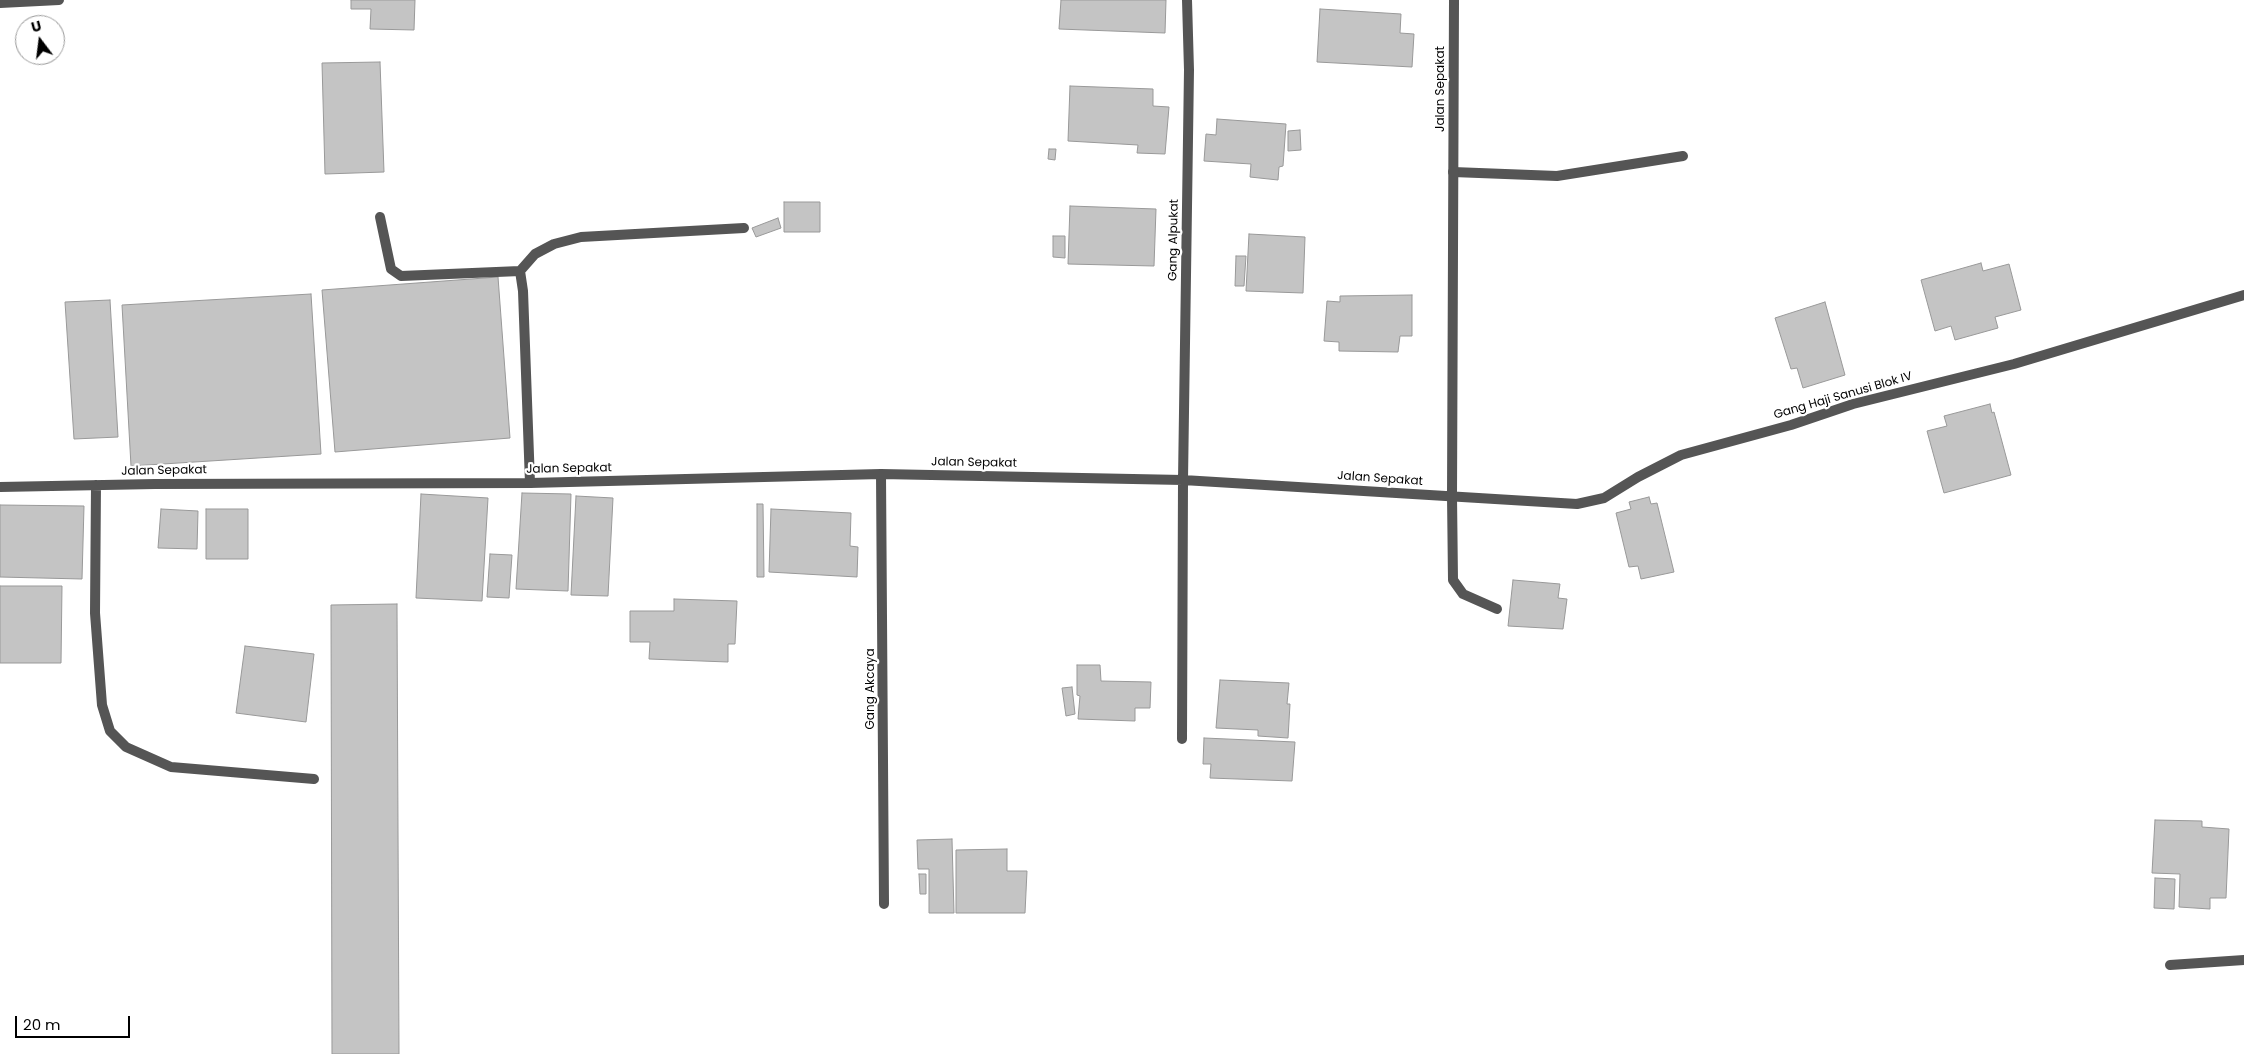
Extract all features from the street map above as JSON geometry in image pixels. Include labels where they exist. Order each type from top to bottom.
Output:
[{"type":"street","points":[[0,3],[59,0]]},
{"type":"street","name":"Gang Alpukat","points":[[1182,739],[1183,480],[1189,70],[1187,0]]},
{"type":"street","name":"Jalan Sepakat","points":[[0,487],[530,483],[881,474],[1183,480],[1452,496],[1454,0]]},
{"type":"street","points":[[1454,172],[1557,176],[1683,156]]},
{"type":"street","points":[[380,218],[391,269],[400,276],[520,271],[535,254],[554,244],[582,237],[744,228]]},
{"type":"street","points":[[520,271],[523,291],[530,483]]},
{"type":"street","name":"Gang Haji Sanusi Blok IV","points":[[1452,496],[1577,504],[1604,498],[1638,477],[1681,455],[1791,425],[1853,404],[2014,364],[2244,295]]},
{"type":"street","name":"Gang Akcaya","points":[[881,474],[884,904]]},
{"type":"street","points":[[96,485],[95,613],[102,705],[110,731],[126,747],[171,767],[314,779]]},
{"type":"street","points":[[1452,496],[1453,580],[1463,594],[1497,609]]},
{"type":"street","points":[[2170,965],[2244,960]]},
{"type":"building","points":[[351,0],[415,0],[414,30],[370,29],[371,9],[351,9]]},
{"type":"building","points":[[1061,0],[1166,0],[1165,33],[1059,29]]},
{"type":"building","points":[[1320,9],[1401,14],[1400,33],[1414,34],[1412,67],[1317,62]]},
{"type":"building","points":[[380,62],[384,172],[325,174],[322,63]]},
{"type":"building","points":[[1070,86],[1153,89],[1153,106],[1169,107],[1165,154],[1137,153],[1138,145],[1068,141]]},
{"type":"building","points":[[1217,119],[1286,124],[1283,166],[1279,167],[1278,180],[1250,177],[1251,164],[1204,161],[1206,134],[1216,135]]},
{"type":"building","points":[[1300,130],[1301,150],[1288,151],[1288,131]]},
{"type":"building","points":[[1049,149],[1056,149],[1055,160],[1048,159]]},
{"type":"building","points":[[784,202],[820,202],[820,232],[784,232]]},
{"type":"building","points":[[1070,206],[1156,209],[1154,266],[1068,264]]},
{"type":"building","points":[[778,218],[781,228],[756,237],[752,228]]},
{"type":"building","points":[[1249,234],[1305,237],[1303,293],[1246,291]]},
{"type":"building","points":[[1053,236],[1065,236],[1065,258],[1053,257]]},
{"type":"building","points":[[1236,256],[1246,256],[1244,286],[1235,286]]},
{"type":"building","points":[[1981,263],[1983,271],[2009,264],[2021,310],[1995,317],[1998,328],[1955,340],[1951,326],[1935,331],[1921,280]]},
{"type":"building","points":[[498,277],[510,438],[335,452],[322,290]]},
{"type":"building","points":[[311,294],[321,454],[131,466],[122,305]]},
{"type":"building","points":[[1412,295],[1412,336],[1400,336],[1398,352],[1339,351],[1339,342],[1324,341],[1327,301],[1340,302],[1340,296]]},
{"type":"building","points":[[110,300],[118,437],[74,439],[65,302]]},
{"type":"building","points":[[1825,302],[1845,375],[1803,388],[1797,368],[1791,369],[1775,318]]},
{"type":"building","points":[[1990,404],[1992,413],[1994,412],[2011,475],[1944,493],[1927,431],[1947,426],[1944,416]]},
{"type":"building","points":[[522,493],[571,494],[568,591],[516,589]]},
{"type":"building","points":[[421,494],[488,498],[482,601],[416,598]]},
{"type":"building","points":[[576,496],[613,498],[608,596],[571,595]]},
{"type":"building","points":[[1649,497],[1651,504],[1657,503],[1674,572],[1641,579],[1638,566],[1629,567],[1616,513],[1631,509],[1629,502]]},
{"type":"building","points":[[757,504],[763,504],[764,577],[757,577]]},
{"type":"building","points":[[0,505],[84,506],[82,579],[0,577]]},
{"type":"building","points":[[161,509],[198,511],[197,549],[158,548]]},
{"type":"building","points":[[206,509],[248,509],[248,559],[206,559]]},
{"type":"building","points":[[771,509],[851,513],[850,546],[858,547],[857,577],[769,572]]},
{"type":"building","points":[[490,554],[512,555],[509,598],[487,597]]},
{"type":"building","points":[[1513,580],[1560,584],[1558,598],[1567,599],[1563,629],[1508,626]]},
{"type":"building","points":[[0,586],[62,586],[61,663],[0,663]]},
{"type":"building","points":[[674,599],[737,601],[735,644],[728,644],[728,662],[649,659],[650,642],[630,642],[630,611],[674,611]]},
{"type":"building","points":[[397,604],[399,1054],[332,1054],[331,605]]},
{"type":"building","points":[[245,646],[314,654],[306,722],[236,713]]},
{"type":"building","points":[[1077,665],[1100,665],[1101,681],[1151,682],[1150,708],[1135,708],[1135,721],[1078,719],[1080,696],[1077,695]]},
{"type":"building","points":[[1220,680],[1289,683],[1287,704],[1290,704],[1288,738],[1258,736],[1258,730],[1216,728]]},
{"type":"building","points":[[1072,687],[1075,714],[1066,716],[1062,688]]},
{"type":"building","points":[[1204,738],[1295,742],[1292,781],[1210,778],[1211,764],[1203,764]]},
{"type":"building","points":[[2155,820],[2202,821],[2202,827],[2229,829],[2226,898],[2210,898],[2210,909],[2179,907],[2180,874],[2152,873]]},
{"type":"building","points":[[952,839],[954,913],[929,913],[929,869],[918,869],[917,840]]},
{"type":"building","points":[[1007,849],[1007,871],[1027,871],[1025,913],[956,913],[956,850]]},
{"type":"building","points":[[919,874],[926,874],[926,894],[920,894]]},
{"type":"building","points":[[2155,878],[2175,879],[2174,909],[2154,908]]}]
